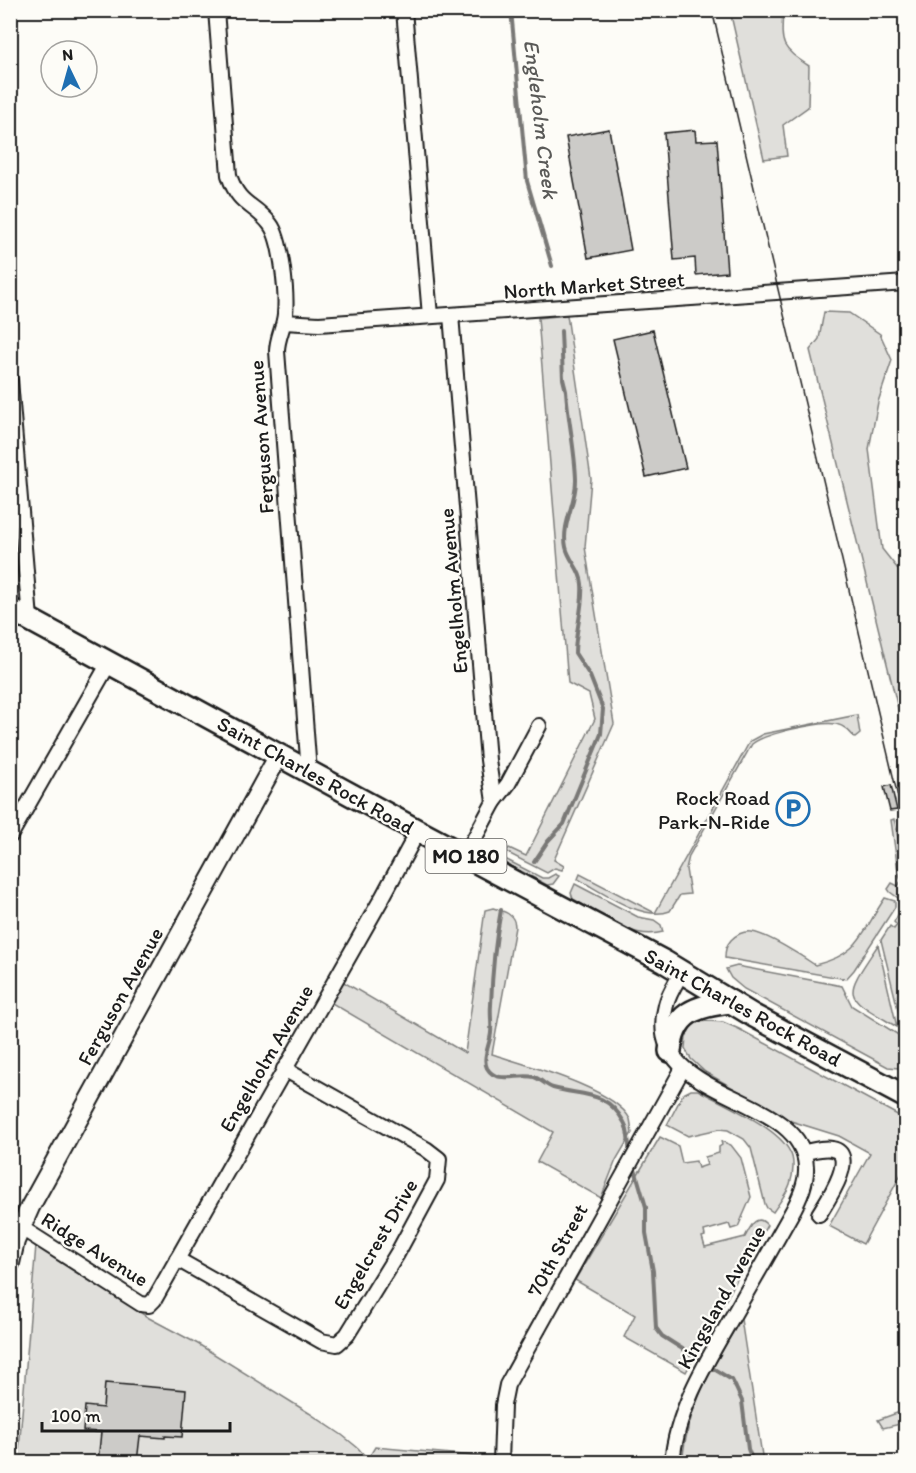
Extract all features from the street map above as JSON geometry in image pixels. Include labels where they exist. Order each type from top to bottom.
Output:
[{"type":"main road","name":"Saint Charles Rock Road","points":[[10,609],[682,972],[731,1002],[906,1096]]},
{"type":"main road","points":[[677,1060],[674,1029],[686,1015],[706,1006],[731,1002]]},
{"type":"street","name":"Ferguson Avenue","points":[[216,10],[229,175],[236,193],[268,221],[277,237],[286,303],[277,351],[309,772]]},
{"type":"street","points":[[404,10],[430,316]]},
{"type":"street","name":"North Market Street","points":[[284,322],[319,324],[906,283]]},
{"type":"street","name":"Engelholm Avenue","points":[[451,315],[487,748],[494,802]]},
{"type":"street","points":[[10,380],[30,619]]},
{"type":"street","points":[[10,836],[109,663]]},
{"type":"street","points":[[465,856],[538,726]]},
{"type":"street","name":"Ferguson Avenue","points":[[10,1263],[20,1227],[279,755]]},
{"type":"street","name":"Engelholm Avenue","points":[[149,1305],[154,1300],[418,831]]},
{"type":"street","points":[[682,972],[666,1006],[664,1026],[677,1060],[704,1082],[783,1125],[795,1136],[804,1152],[836,1150],[842,1158],[843,1167],[840,1180],[819,1214]]},
{"type":"street","name":"70th Street","points":[[501,1462],[502,1405],[507,1385],[621,1179],[677,1060]]},
{"type":"street","name":"Engelcrest Drive","points":[[177,1259],[321,1341],[337,1344],[347,1335],[397,1254],[436,1180],[440,1159],[284,1069]]},
{"type":"street","name":"Kingsland Avenue","points":[[672,1462],[677,1429],[682,1414],[714,1349],[800,1197],[807,1167],[804,1152]]},
{"type":"street","name":"Ridge Avenue","points":[[20,1227],[141,1304],[149,1305]]},
{"type":"shaded area","points":[[730,11],[783,11],[784,44],[792,54],[809,66],[808,107],[783,125],[787,156],[764,159]]},
{"type":"shaded area","points":[[824,312],[849,313],[880,334],[892,360],[878,402],[869,449],[882,549],[905,578],[905,737],[810,350],[819,339]]},
{"type":"shaded area","points":[[567,315],[591,479],[585,547],[614,724],[554,860],[564,866],[562,870],[555,868],[547,873],[506,852],[509,848],[526,856],[595,719],[589,694],[568,683],[538,318]]},
{"type":"shaded area","points":[[10,446],[21,583],[14,592],[10,590]]},
{"type":"shaded area","points":[[857,715],[860,734],[855,738],[849,731],[836,724],[806,726],[780,732],[752,744],[689,856],[686,869],[690,894],[680,895],[670,911],[655,913],[750,741],[763,734]]},
{"type":"shaded area","points":[[894,819],[905,870],[905,903],[888,889],[892,883],[898,886],[901,881],[891,820]]},
{"type":"shaded area","points":[[503,858],[542,878],[555,874],[559,876],[553,884],[547,885],[504,862]]},
{"type":"shaded area","points":[[580,874],[654,913],[635,909],[578,879]]},
{"type":"shaded area","points":[[575,884],[638,917],[654,920],[661,925],[663,932],[639,933],[605,918],[573,899],[571,893]]},
{"type":"shaded area","points":[[885,898],[895,901],[895,907],[846,979],[725,958],[726,948],[731,940],[741,933],[749,932],[775,941],[815,965],[830,960],[842,955],[858,941]]},
{"type":"shaded area","points":[[493,908],[511,916],[515,927],[492,1054],[546,1071],[588,1088],[621,1108],[630,1119],[632,1133],[616,1160],[601,1198],[537,1162],[553,1132],[330,1002],[342,981],[465,1053],[485,910]]},
{"type":"shaded area","points":[[905,913],[905,1032],[881,940],[890,926],[894,929],[897,925],[894,922],[898,915],[902,917]]},
{"type":"shaded area","points":[[878,945],[897,1027],[866,1008],[857,1001],[853,994],[858,976]]},
{"type":"shaded area","points":[[737,966],[842,986],[852,1006],[905,1039],[905,1066],[888,1067],[744,989],[731,978],[726,969]]},
{"type":"shaded area","points":[[698,1022],[723,1022],[739,1029],[905,1119],[905,1167],[863,1244],[829,1226],[870,1153],[839,1136],[791,1121],[705,1072],[691,1059],[685,1048],[686,1037],[691,1027]]},
{"type":"shaded area","points":[[691,1090],[698,1090],[735,1109],[762,1125],[784,1143],[792,1155],[793,1172],[787,1191],[773,1212],[765,1204],[751,1148],[744,1139],[728,1130],[719,1129],[688,1136],[667,1125],[683,1094]]},
{"type":"shaded area","points":[[660,1137],[678,1146],[682,1163],[696,1161],[698,1168],[707,1165],[705,1157],[719,1153],[721,1141],[731,1145],[741,1158],[751,1197],[738,1227],[731,1229],[729,1224],[704,1231],[705,1236],[702,1237],[705,1247],[745,1237],[757,1221],[763,1221],[767,1225],[686,1372],[624,1337],[635,1315],[575,1280]]},
{"type":"shaded area","points":[[36,1245],[149,1318],[198,1344],[309,1413],[342,1435],[366,1457],[369,1457],[375,1447],[495,1458],[495,1462],[18,1462]]},
{"type":"shaded area","points":[[741,1319],[763,1462],[682,1462],[690,1422],[703,1387]]},
{"type":"shaded area","points":[[905,1410],[905,1423],[883,1428],[878,1420]]},
{"type":"building","points":[[609,129],[631,250],[588,258],[566,137]]},
{"type":"building","points":[[695,130],[696,141],[717,140],[727,272],[696,275],[695,258],[674,260],[664,133]]},
{"type":"building","points":[[653,330],[686,468],[646,477],[613,339]]},
{"type":"building","points":[[891,785],[897,810],[890,811],[884,787]]},
{"type":"building","points":[[105,1383],[186,1390],[182,1437],[140,1436],[137,1462],[98,1462],[101,1432],[83,1431],[85,1406],[103,1408]]},
{"type":"waterway","name":"Engleholm Creek","points":[[511,10],[527,181],[552,266]]},
{"type":"waterway","name":"Engleholm Creek","points":[[534,862],[548,841],[564,824],[601,734],[603,709],[590,676],[575,653],[582,584],[580,574],[566,547],[565,538],[576,479],[563,379],[561,331]]},
{"type":"waterway","name":"Engleholm Creek","points":[[501,910],[493,969],[491,1033],[485,1060],[487,1068],[496,1076],[534,1077],[553,1088],[602,1099],[610,1104],[626,1125],[630,1153]]},
{"type":"waterway","name":"Engleholm Creek","points":[[634,1166],[646,1207],[646,1233],[653,1271],[656,1328],[662,1336],[703,1362]]},
{"type":"waterway","name":"Engleholm Creek","points":[[709,1366],[732,1380],[742,1401],[748,1449],[753,1462]]},
{"type":"tram line","points":[[712,10],[906,831]]},
{"type":"place","name":"Rock Road Park-N-Ride","points":[[793,809]]}]
